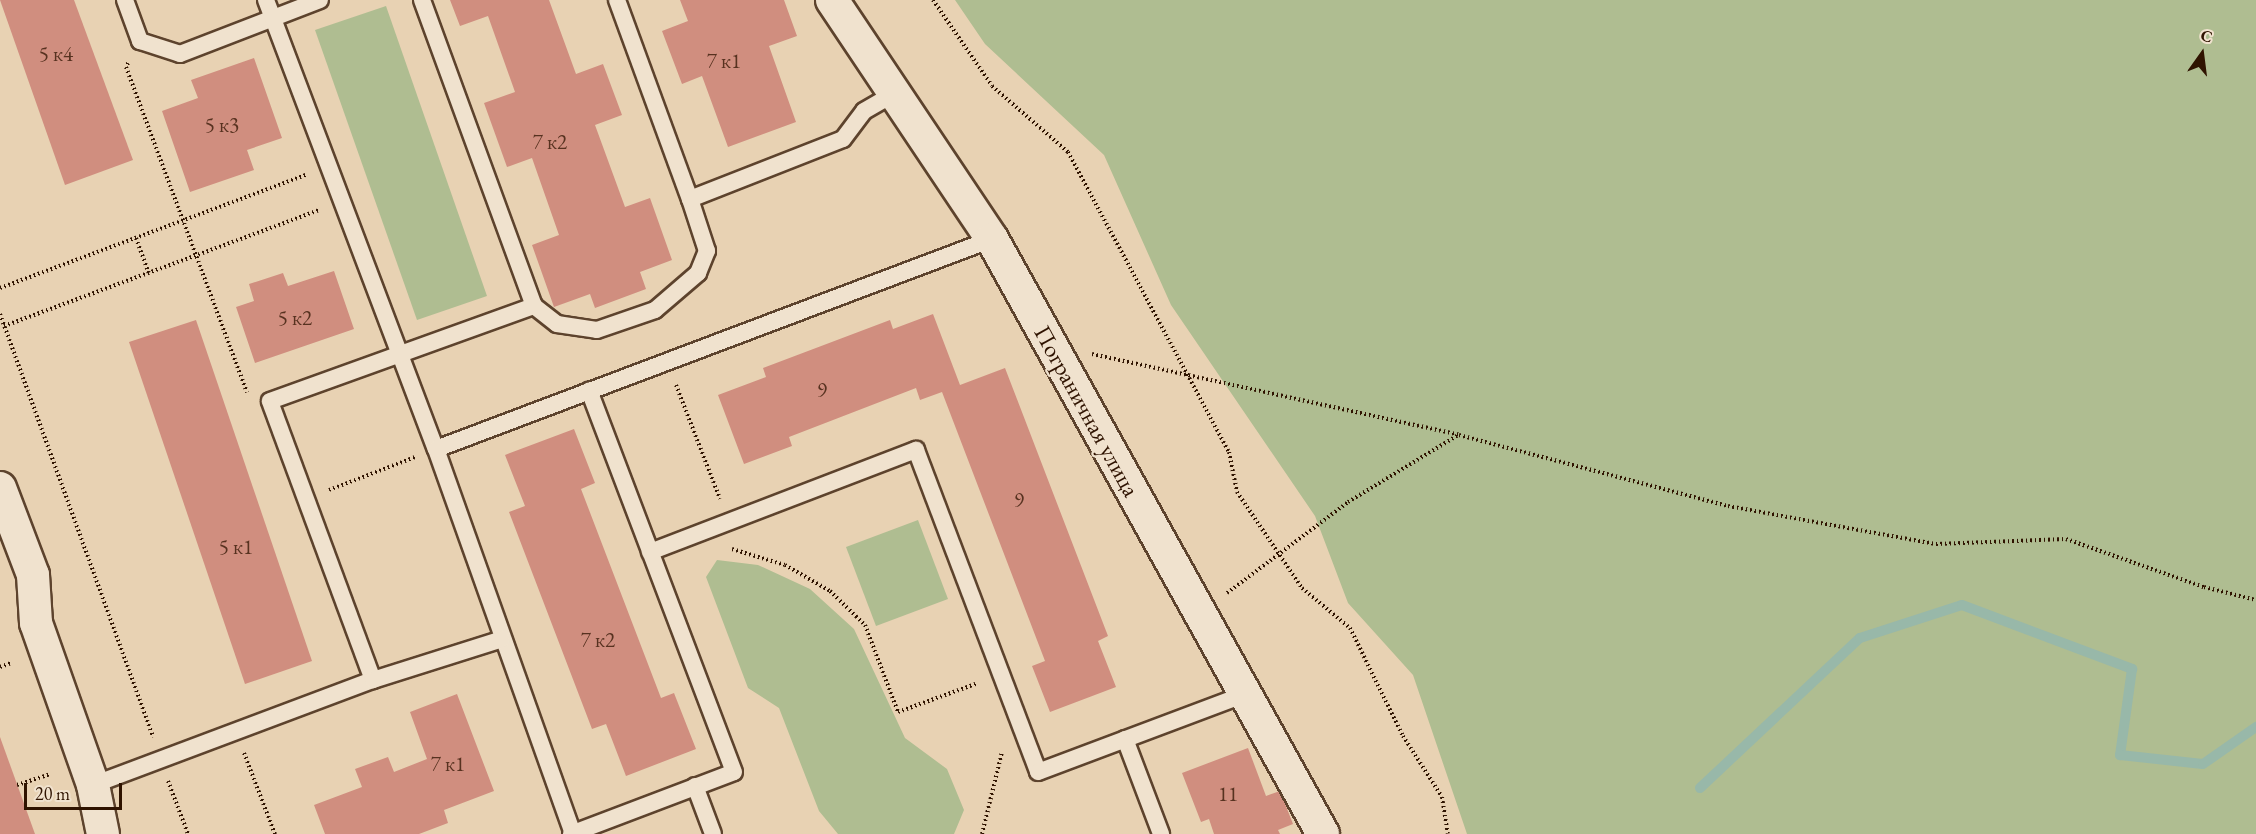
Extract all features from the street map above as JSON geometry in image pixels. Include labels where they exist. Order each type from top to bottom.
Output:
[{"type":"street","name":"Пограничная улица","points":[[832,0],[992,239],[1323,834]]},
{"type":"street","points":[[0,488],[33,575],[36,623],[93,784],[103,834]]},
{"type":"lane","points":[[125,0],[140,41],[180,54],[320,0]]},
{"type":"lane","points":[[266,0],[331,165],[398,354],[436,449],[572,834],[734,772],[589,391]]},
{"type":"lane","points":[[422,0],[534,306],[557,324],[597,330],[655,310],[698,273],[707,251],[617,0]]},
{"type":"lane","points":[[690,199],[843,139],[864,111],[895,93]]},
{"type":"lane","points":[[436,449],[992,239]]},
{"type":"lane","points":[[373,680],[270,401],[534,306]]},
{"type":"lane","points":[[650,552],[916,450],[1038,772],[1245,694]]},
{"type":"lane","points":[[93,784],[161,762],[373,680],[502,639]]},
{"type":"lane","points":[[1125,739],[1161,834]]},
{"type":"lane","points":[[695,786],[713,834]]},
{"type":"path","points":[[933,0],[992,86],[1068,152],[1229,452],[1237,492],[1302,588],[1350,628],[1403,736],[1442,797],[1448,834]]},
{"type":"path","points":[[140,41],[126,67],[245,391],[270,401]]},
{"type":"path","points":[[0,288],[331,165]]},
{"type":"path","points":[[4,326],[344,201]]},
{"type":"path","points":[[136,238],[149,273]]},
{"type":"path","points":[[0,314],[188,834]]},
{"type":"path","points":[[1050,345],[1459,435],[1728,506],[1936,544],[2066,538],[2204,587],[2256,600]]},
{"type":"path","points":[[667,362],[729,522]]},
{"type":"path","points":[[1200,613],[1348,502],[1459,435]]},
{"type":"path","points":[[306,498],[436,449]]},
{"type":"path","points":[[725,548],[785,565],[830,591],[865,625],[898,712],[1001,674]]},
{"type":"path","points":[[0,667],[11,663]]},
{"type":"path","points":[[982,834],[1014,708]]},
{"type":"path","points":[[236,733],[275,834]]},
{"type":"path","points":[[18,785],[50,774]]},
{"type":"green space","points":[[955,0],[2256,0],[2256,834],[1467,834],[1413,675],[1348,603],[1315,516],[1171,305],[1104,155],[985,44]]},
{"type":"green space","points":[[386,6],[487,296],[417,320],[315,30]]},
{"type":"green space","points":[[918,520],[948,599],[876,626],[846,547]]},
{"type":"green space","points":[[717,560],[758,565],[810,589],[854,629],[905,738],[947,769],[964,810],[954,834],[838,834],[819,811],[779,708],[748,688],[706,577]]},
{"type":"building","points":[[0,0],[74,0],[133,160],[65,185]]},
{"type":"building","points":[[450,0],[549,0],[576,74],[603,64],[622,115],[595,125],[625,207],[650,198],[672,260],[640,272],[646,289],[595,308],[590,294],[554,307],[532,245],[559,235],[532,158],[507,167],[484,103],[515,92],[488,16],[460,26]]},
{"type":"building","points":[[680,0],[784,0],[797,36],[769,46],[796,122],[728,147],[702,76],[682,84],[662,31],[688,21]]},
{"type":"building","points":[[254,58],[282,138],[247,150],[254,170],[190,192],[162,111],[198,98],[191,80]]},
{"type":"building","points":[[334,271],[354,329],[255,363],[236,307],[254,301],[249,284],[283,273],[288,286]]},
{"type":"building","points":[[933,314],[960,385],[1005,368],[1108,636],[1098,641],[1116,687],[1050,712],[1032,666],[1045,661],[942,392],[920,400],[916,388],[789,437],[792,446],[744,464],[718,395],[766,377],[763,368],[890,320],[893,329]]},
{"type":"building","points":[[196,320],[312,661],[245,684],[129,342]]},
{"type":"building","points":[[574,429],[595,483],[581,489],[661,698],[674,693],[696,749],[626,776],[606,724],[592,729],[509,512],[525,506],[505,455]]},
{"type":"building","points":[[457,694],[494,791],[444,810],[448,823],[419,834],[325,834],[314,805],[362,787],[355,769],[388,757],[394,772],[427,759],[410,712]]},
{"type":"building","points":[[0,737],[35,834],[0,834]]},
{"type":"building","points":[[1248,748],[1266,796],[1280,791],[1293,824],[1278,830],[1280,834],[1214,834],[1209,819],[1201,822],[1182,773]]},
{"type":"waterway","points":[[1700,788],[1860,638],[1962,605],[2132,669],[2120,755],[2203,764],[2256,727]]}]
